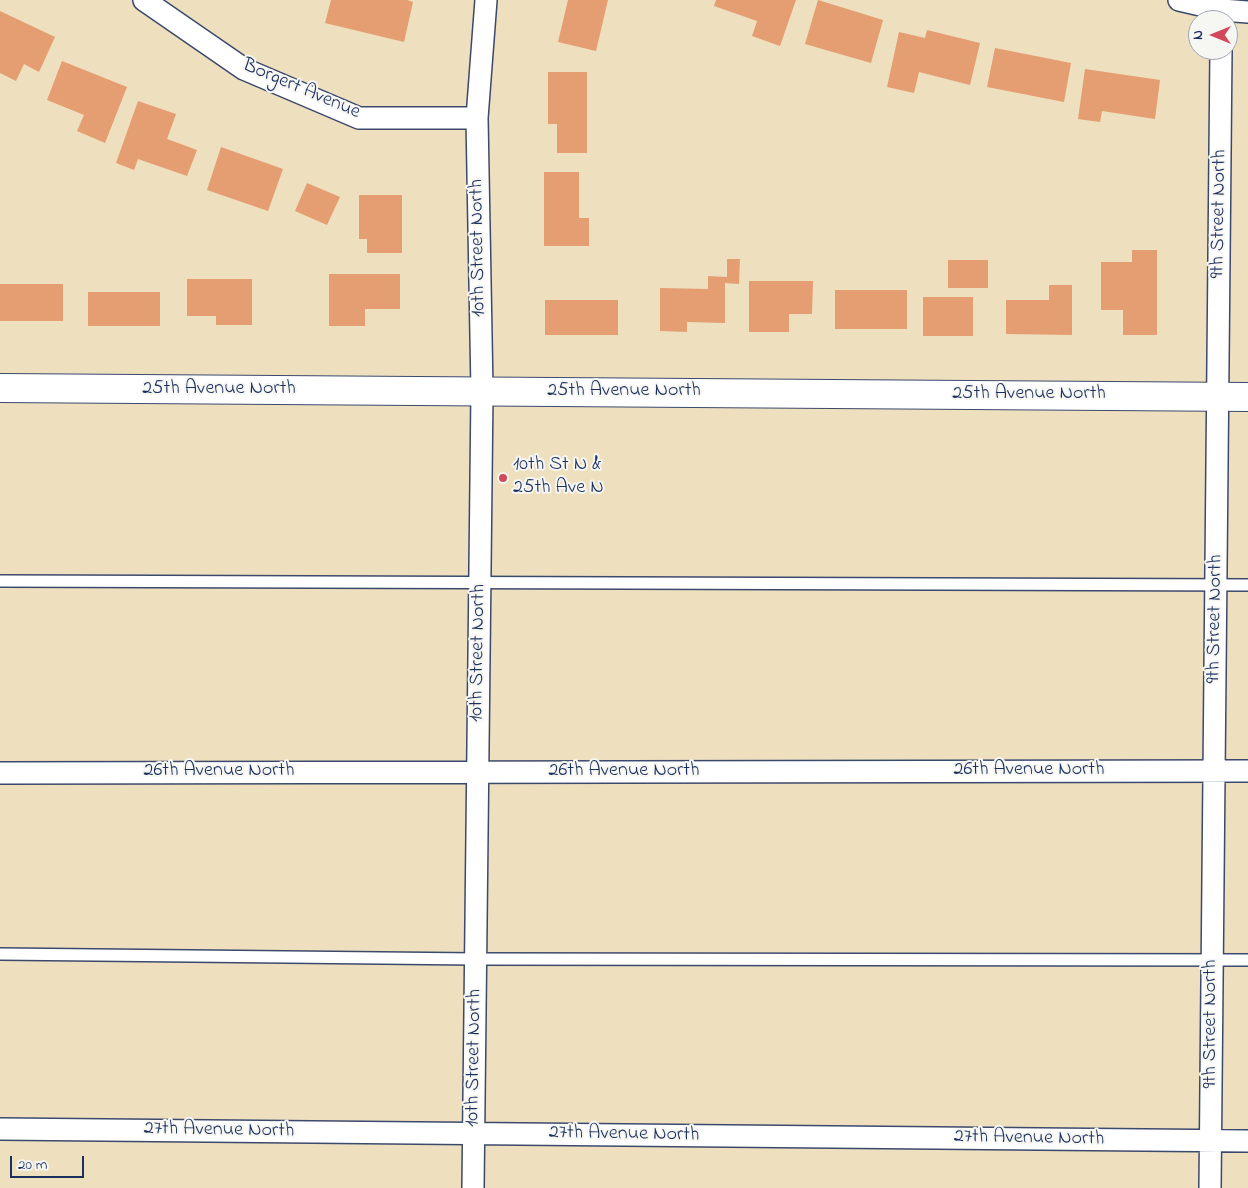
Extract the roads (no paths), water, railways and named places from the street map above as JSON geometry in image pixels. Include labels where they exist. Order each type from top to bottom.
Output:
[{"type":"street","name":"Borgert Avenue","points":[[144,0],[244,69],[359,118],[477,118]]},
{"type":"street","name":"10th Street North","points":[[473,1188],[482,391],[477,118],[486,0]]},
{"type":"street","points":[[1179,0],[1208,10]]},
{"type":"street","name":"9th Street North","points":[[1210,1188],[1221,60]]},
{"type":"street","name":"25th Avenue North","points":[[0,388],[1248,397]]},
{"type":"street","name":"26th Avenue North","points":[[0,772],[1248,771]]},
{"type":"street","name":"27th Avenue North","points":[[0,1129],[1248,1141]]},
{"type":"lane","points":[[0,581],[1248,585]]},
{"type":"lane","points":[[0,954],[476,959],[1248,960]]},
{"type":"place","name":"10th St N & 25th Ave N","points":[[503,478]]}]
